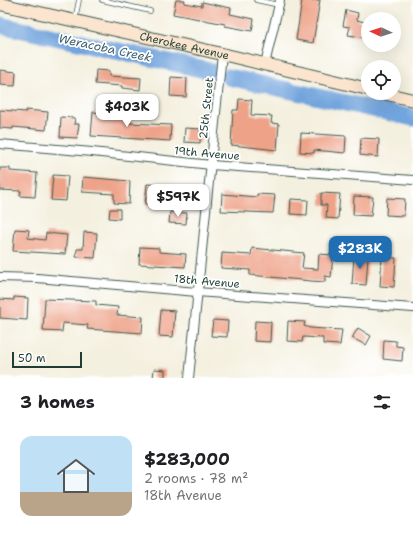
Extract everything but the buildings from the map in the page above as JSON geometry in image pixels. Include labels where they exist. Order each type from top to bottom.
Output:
[{"type":"street","points":[[265,64],[280,3]]},
{"type":"street","name":"Cherokee Avenue","points":[[0,4],[361,87]]},
{"type":"street","name":"25th Street","points":[[189,378],[222,54]]},
{"type":"street","points":[[401,97],[413,100]]},
{"type":"street","name":"19th Avenue","points":[[0,144],[211,165],[413,180]]},
{"type":"street","name":"18th Avenue","points":[[0,277],[37,278],[197,292],[413,308]]},
{"type":"lane","points":[[75,21],[79,0]]},
{"type":"lane","points":[[102,0],[150,11]]},
{"type":"lane","points":[[256,0],[280,3]]},
{"type":"waterway","name":"Weracoba Creek","points":[[0,25],[210,71]]},
{"type":"waterway","name":"Weracoba Creek","points":[[229,77],[413,118]]}]
